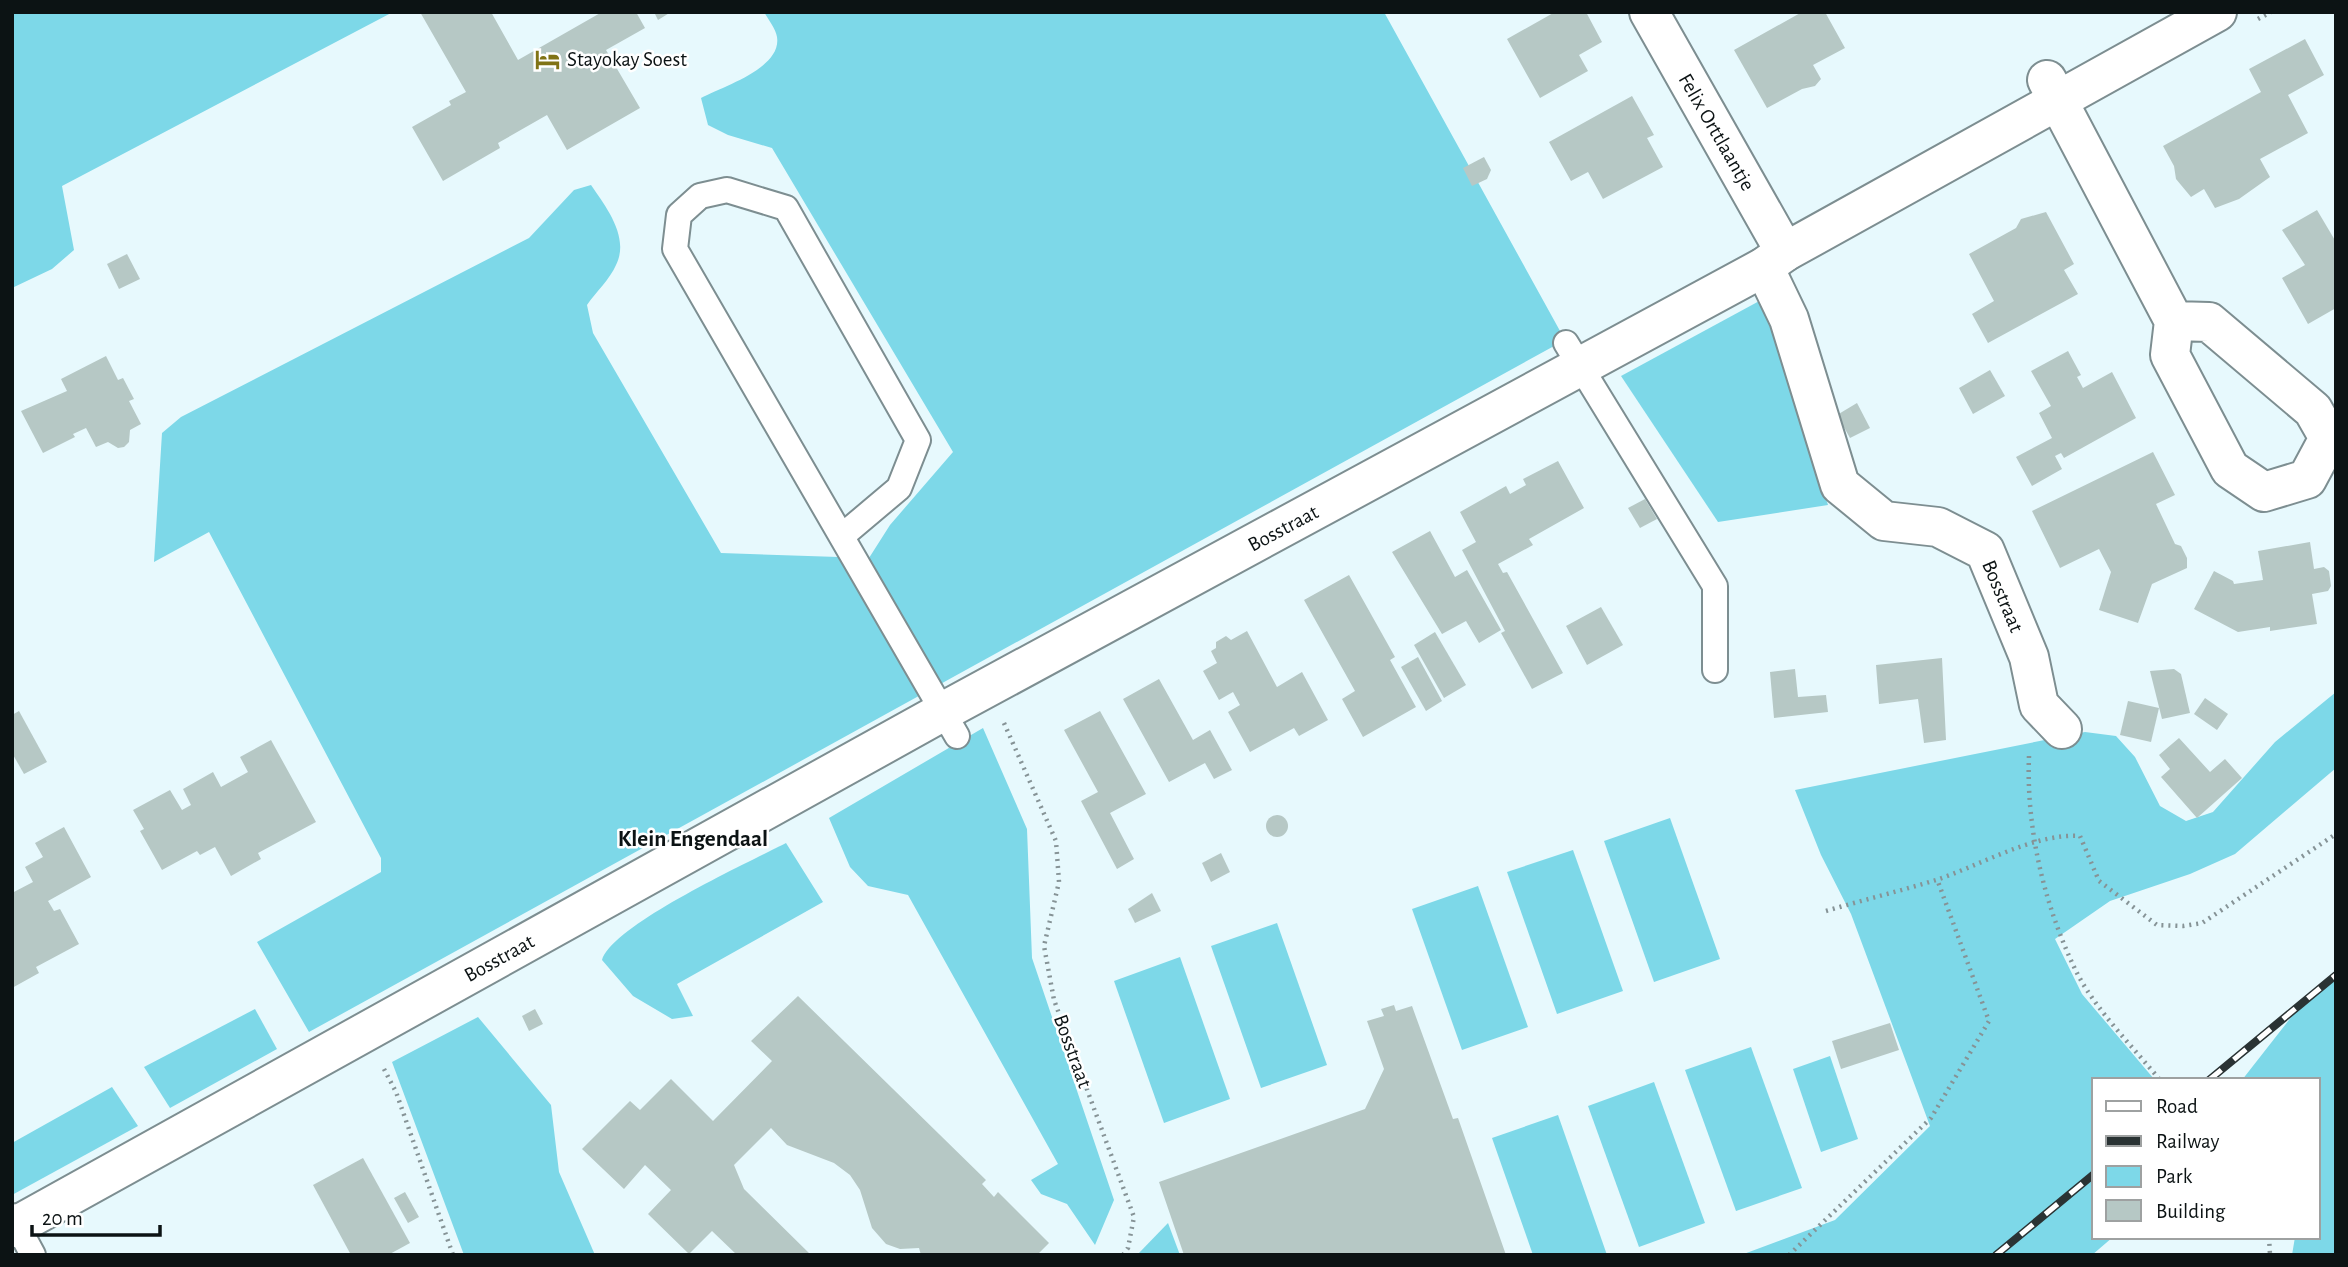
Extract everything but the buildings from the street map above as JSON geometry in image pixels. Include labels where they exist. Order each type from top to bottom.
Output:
[{"type":"street","name":"Felix Orttlaantje","points":[[1649,12],[1775,259]]},
{"type":"street","name":"Bosstraat","points":[[19,1231],[365,1033],[951,723],[986,688],[1573,355],[1775,259],[2053,90],[2217,12]]},
{"type":"street","points":[[2053,90],[2174,321],[2171,355],[2230,470],[2264,492],[2307,479],[2329,438],[2313,410],[2209,322],[2174,321]]},
{"type":"street","name":"Bosstraat","points":[[1775,259],[1789,319],[1840,485],[1884,520],[1938,527],[1985,551],[2051,717]]},
{"type":"lane","points":[[842,536],[899,488],[918,440],[786,208],[727,190],[700,196],[678,215],[675,249],[842,536],[951,723]]},
{"type":"lane","points":[[1573,355],[1715,586],[1716,670]]},
{"type":"path","name":"Bosstraat","points":[[986,688],[1056,841],[1059,882],[1044,946],[1054,1000],[1134,1217],[1128,1248],[1123,1255]]},
{"type":"path","points":[[2051,717],[2029,738],[2028,781],[2034,843],[2075,970],[2088,991],[2158,1078]]},
{"type":"path","points":[[1826,911],[1937,879],[2034,843],[2080,836],[2099,881],[2157,925],[2183,926],[2202,923],[2336,834]]},
{"type":"path","points":[[1789,1255],[1931,1118],[1989,1021],[1937,879]]},
{"type":"path","points":[[365,1033],[396,1092],[453,1255]]},
{"type":"green space","points":[[12,12],[393,12],[62,186],[74,250],[52,269],[12,288]]},
{"type":"green space","points":[[764,12],[1384,12],[1565,340],[309,1032],[257,942],[381,872],[381,858],[209,532],[154,562],[162,433],[181,417],[529,238],[574,190],[591,185],[614,223],[620,244],[616,265],[587,305],[593,333],[721,553],[869,558],[890,525],[953,452],[772,148],[728,135],[708,125],[701,98],[750,75],[770,58],[776,48],[774,27]]},
{"type":"green space","points":[[1763,299],[1828,505],[1718,522],[1621,376]]},
{"type":"green space","points":[[2336,692],[2336,768],[2235,854],[2190,874],[2110,901],[2055,939],[2082,994],[2153,1078],[2092,1078],[2092,1239],[2111,1239],[2092,1255],[1741,1255],[1835,1220],[1930,1126],[1851,914],[1821,855],[1795,790],[2085,732],[2116,736],[2135,757],[2160,806],[2186,821],[2213,812],[2275,742]]},
{"type":"green space","points":[[983,728],[1027,829],[1032,958],[1114,1200],[1095,1245],[1067,1204],[1041,1194],[1031,1180],[1058,1164],[908,895],[868,886],[850,867],[829,818]]},
{"type":"green space","points":[[1670,818],[1720,959],[1654,982],[1604,841]]},
{"type":"green space","points":[[786,843],[823,902],[677,984],[693,1016],[672,1019],[633,996],[602,960],[611,946],[655,913],[714,879]]},
{"type":"green space","points":[[1573,850],[1623,991],[1557,1014],[1507,872]]},
{"type":"green space","points":[[1478,886],[1528,1027],[1462,1050],[1412,909]]},
{"type":"green space","points":[[1277,923],[1327,1065],[1261,1088],[1211,946]]},
{"type":"green space","points":[[1180,957],[1230,1099],[1164,1123],[1114,981]]},
{"type":"green space","points":[[2336,971],[2336,1255],[2292,1255],[2295,1239],[2320,1239],[2320,1078],[2244,1078],[2310,993]]},
{"type":"green space","points":[[255,1009],[277,1049],[170,1108],[144,1067]]},
{"type":"green space","points":[[478,1017],[551,1105],[559,1172],[595,1255],[464,1255],[392,1062]]},
{"type":"green space","points":[[1751,1047],[1802,1188],[1736,1211],[1685,1070]]},
{"type":"green space","points":[[1830,1056],[1858,1139],[1821,1152],[1793,1069]]},
{"type":"green space","points":[[1654,1082],[1705,1223],[1639,1247],[1588,1106]]},
{"type":"green space","points":[[112,1087],[138,1126],[12,1195],[12,1143]]},
{"type":"green space","points":[[1558,1115],[1607,1255],[1533,1255],[1492,1138]]},
{"type":"green space","points":[[1168,1223],[1180,1255],[1137,1255]]},
{"type":"railway","points":[[2211,1078],[2336,975]]},
{"type":"railway","points":[[1996,1255],[2092,1176]]},
{"type":"place","name":"Stayokay Soest","points":[[547,59]]},
{"type":"district","name":"Klein Engendaal","points":[[693,838]]}]
